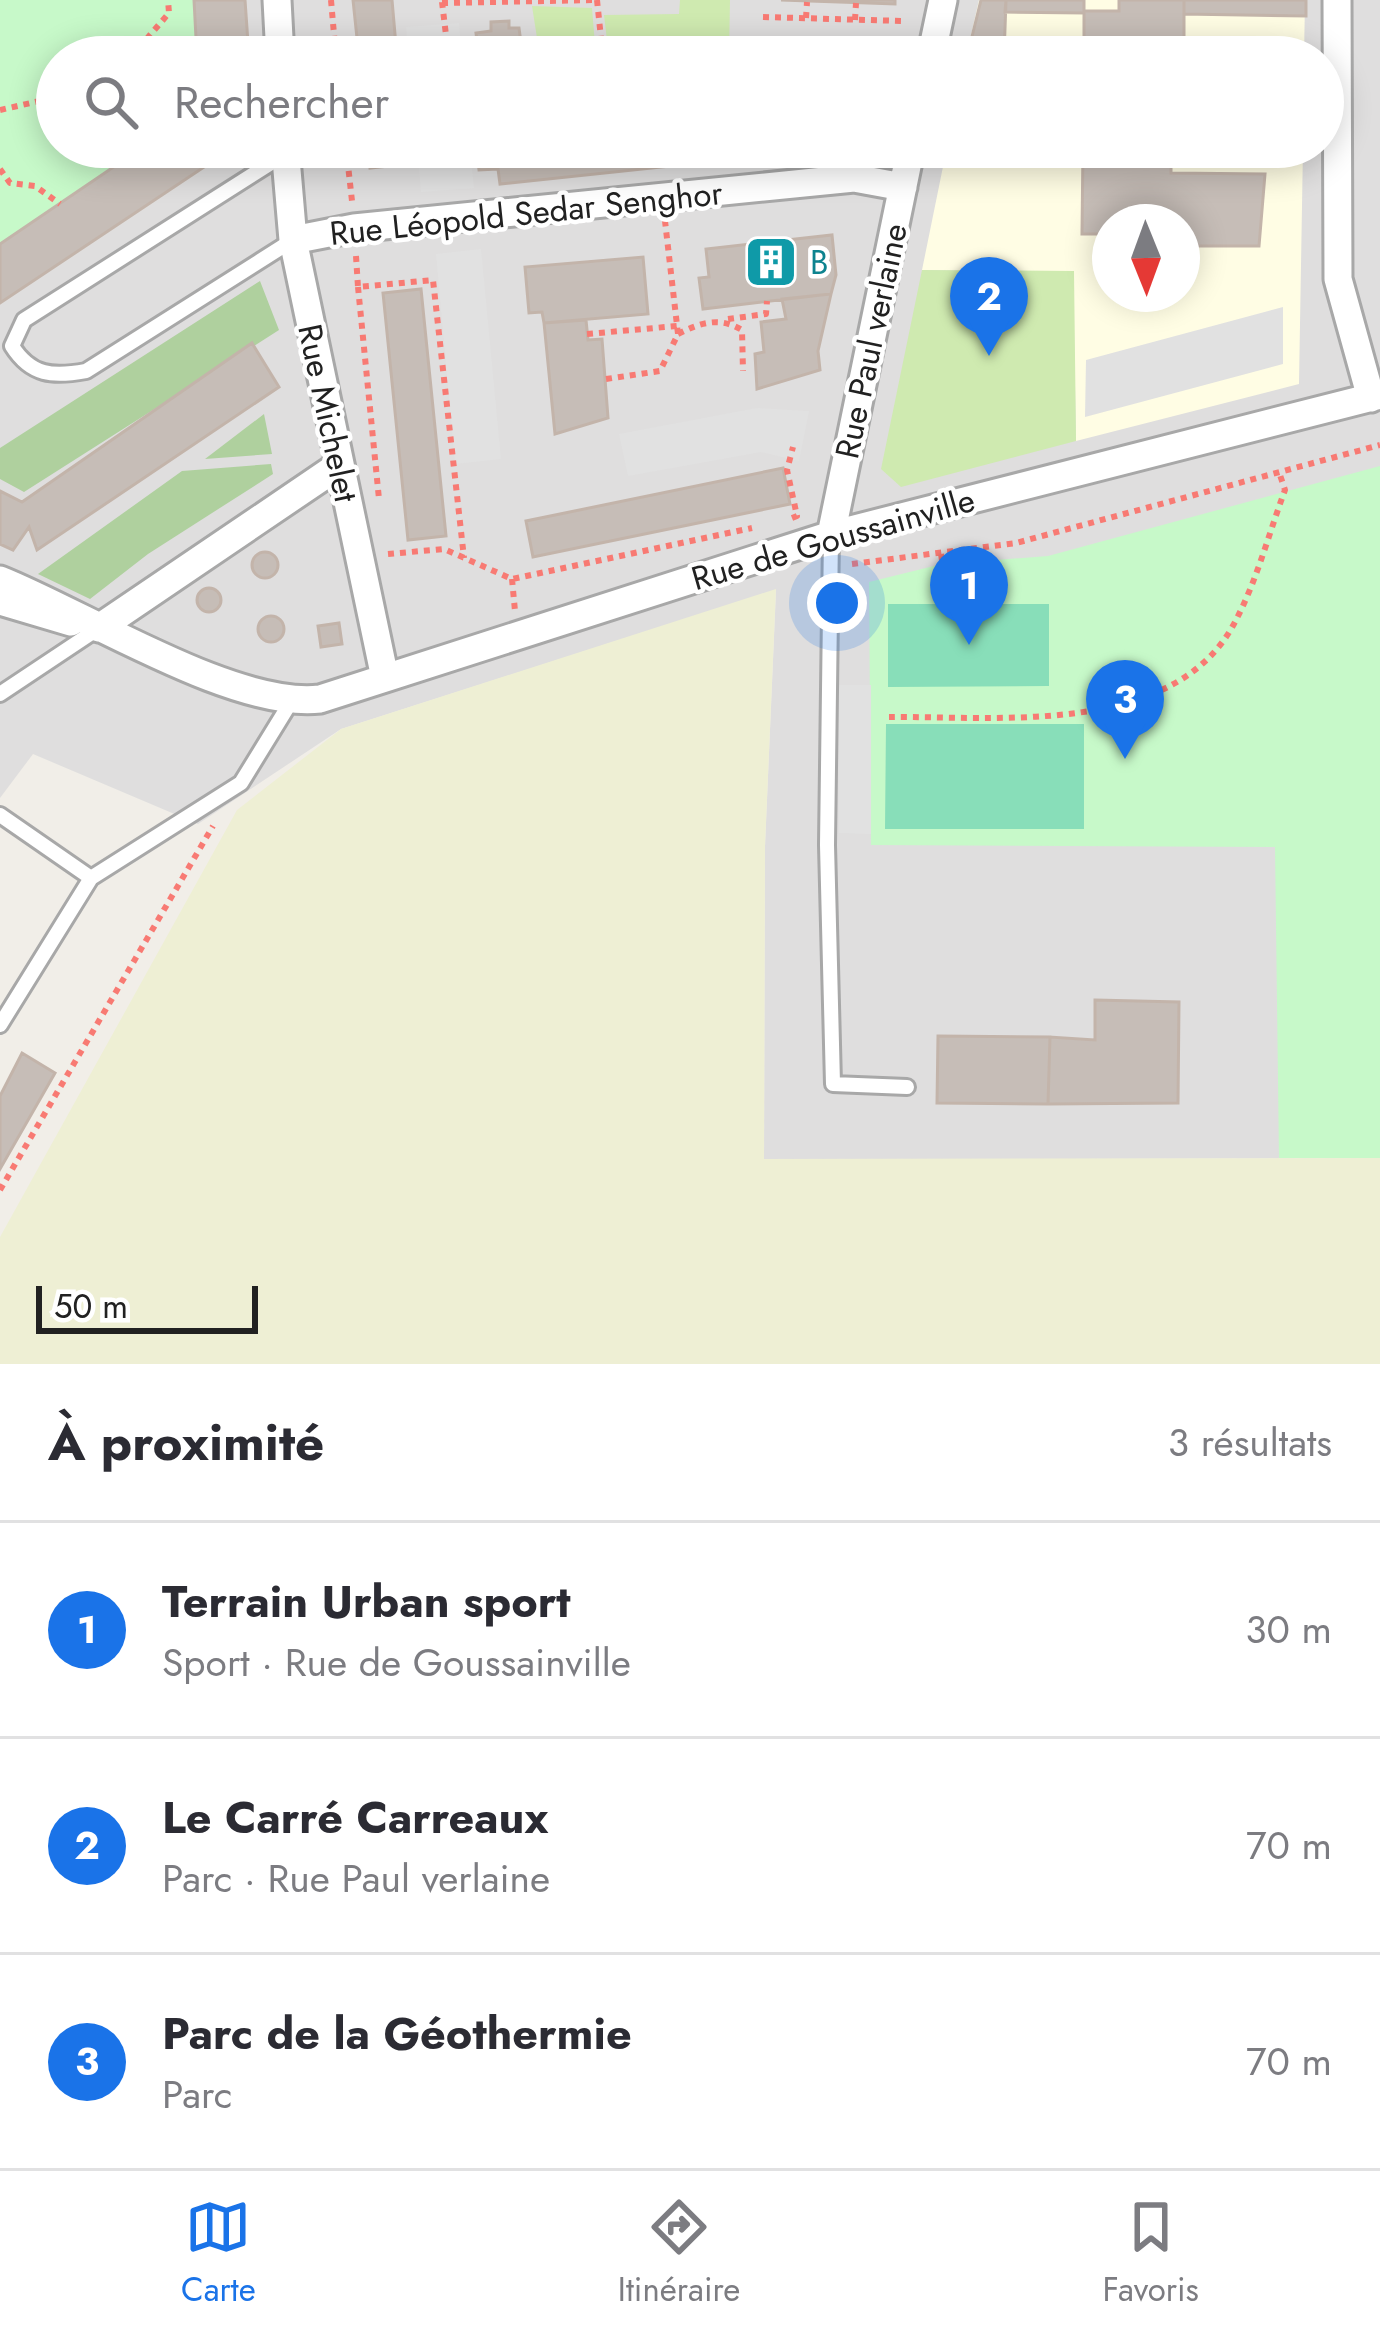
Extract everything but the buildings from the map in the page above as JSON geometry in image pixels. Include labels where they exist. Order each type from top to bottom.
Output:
[{"type":"street","points":[[277,0],[279,36]]},
{"type":"street","points":[[935,36],[943,0]]},
{"type":"street","points":[[1337,0],[1337,36]]},
{"type":"street","name":"Rue Michelet","points":[[287,168],[293,240],[338,466],[372,557],[385,678]]},
{"type":"street","name":"Rue Paul verlaine","points":[[830,548],[907,168]]},
{"type":"street","points":[[1338,168],[1338,279],[1376,396]]},
{"type":"street","name":"Rue Léopold Sedar Senghor","points":[[293,240],[354,228],[854,178],[903,187]]},
{"type":"street","name":"Rue de Goussainville","points":[[292,700],[320,699],[385,678],[775,538],[830,548],[1376,396]]},
{"type":"street","points":[[0,601],[32,614],[99,628],[338,466]]},
{"type":"street","points":[[0,580],[99,628],[234,683],[292,700]]},
{"type":"lane","points":[[259,168],[24,320],[12,346],[22,363],[52,377],[86,371],[293,240]]},
{"type":"lane","points":[[830,548],[833,1084],[908,1087]]},
{"type":"lane","points":[[0,694],[99,628]]},
{"type":"lane","points":[[0,1025],[91,878],[242,783],[292,700]]},
{"type":"lane","points":[[0,815],[91,878]]},
{"type":"path","points":[[149,36],[169,13],[168,0]]},
{"type":"path","points":[[331,0],[335,36]]},
{"type":"path","points":[[446,34],[442,1],[596,0],[600,36]]},
{"type":"path","points":[[806,18],[807,2]]},
{"type":"path","points":[[855,20],[856,3]]},
{"type":"path","points":[[763,17],[903,21]]},
{"type":"path","points":[[0,110],[36,102]]},
{"type":"path","points":[[348,168],[380,510]]},
{"type":"path","points":[[0,169],[10,183],[35,186],[60,204]]},
{"type":"path","points":[[606,379],[660,371],[677,330],[662,200]]},
{"type":"path","points":[[358,287],[433,280],[464,558]]},
{"type":"path","points":[[587,334],[677,330],[766,314],[767,301]]},
{"type":"path","points":[[718,321],[742,329],[743,371]]},
{"type":"path","points":[[830,548],[865,566],[1016,543],[1380,445]]},
{"type":"path","points":[[382,532],[372,557],[444,549],[512,579],[775,538],[797,516],[787,470],[793,447]]},
{"type":"path","points":[[889,718],[1081,716],[1131,702],[1170,684],[1235,623],[1285,490],[1279,472]]},
{"type":"path","points":[[941,554],[949,604]]},
{"type":"path","points":[[0,1190],[184,868],[242,783]]},
{"type":"shaded area","points":[[0,0],[1380,0],[1380,1158],[764,1160],[765,846],[776,590],[341,729],[198,824],[33,754],[0,798]]},
{"type":"shaded area","points":[[979,0],[1305,0],[1304,36],[971,36]]},
{"type":"shaded area","points":[[459,23],[460,36],[407,36],[406,27]]},
{"type":"shaded area","points":[[419,168],[472,168],[474,188],[421,192]]},
{"type":"shaded area","points":[[943,168],[1303,168],[1299,384],[1076,441],[1073,272],[922,270]]},
{"type":"shaded area","points":[[481,249],[501,459],[455,464],[436,254]]},
{"type":"shaded area","points":[[1283,307],[1283,364],[1085,417],[1086,360]]},
{"type":"shaded area","points":[[757,408],[809,411],[799,461],[761,452],[628,476],[619,434]]},
{"type":"shaded area","points":[[839,685],[871,685],[871,834],[839,833]]},
{"type":"green space","points":[[0,0],[194,0],[196,36],[36,36],[36,168],[112,168],[0,244]]},
{"type":"green space","points":[[680,0],[730,0],[729,36],[606,36],[604,15],[679,14]]},
{"type":"green space","points":[[532,6],[592,8],[594,36],[537,36]]},
{"type":"green space","points":[[922,270],[1074,271],[1076,441],[901,487],[881,469]]},
{"type":"green space","points":[[260,281],[279,330],[24,492],[0,479],[0,448]]},
{"type":"green space","points":[[264,414],[272,454],[205,459]]},
{"type":"green space","points":[[271,464],[273,474],[148,554],[90,599],[38,574],[182,471]]},
{"type":"green space","points":[[1380,466],[1380,1158],[1279,1158],[1275,847],[871,845],[869,582],[942,564],[1048,556]]},
{"type":"green space","points":[[776,589],[765,846],[764,1159],[1380,1158],[1380,1364],[0,1364],[0,1237],[237,810],[341,729]]},
{"type":"green space","points":[[888,604],[1049,604],[1049,686],[888,687]]},
{"type":"green space","points":[[886,724],[1084,724],[1084,829],[885,829]]},
{"type":"place","name":"B","points":[[771,262]]},
{"type":"place","name":"Le Carré Carreaux","points":[[989,356]]},
{"type":"place","name":"Terrain Urban sport","points":[[969,645]]},
{"type":"place","name":"Parc de la Géothermie","points":[[1125,759]]}]
